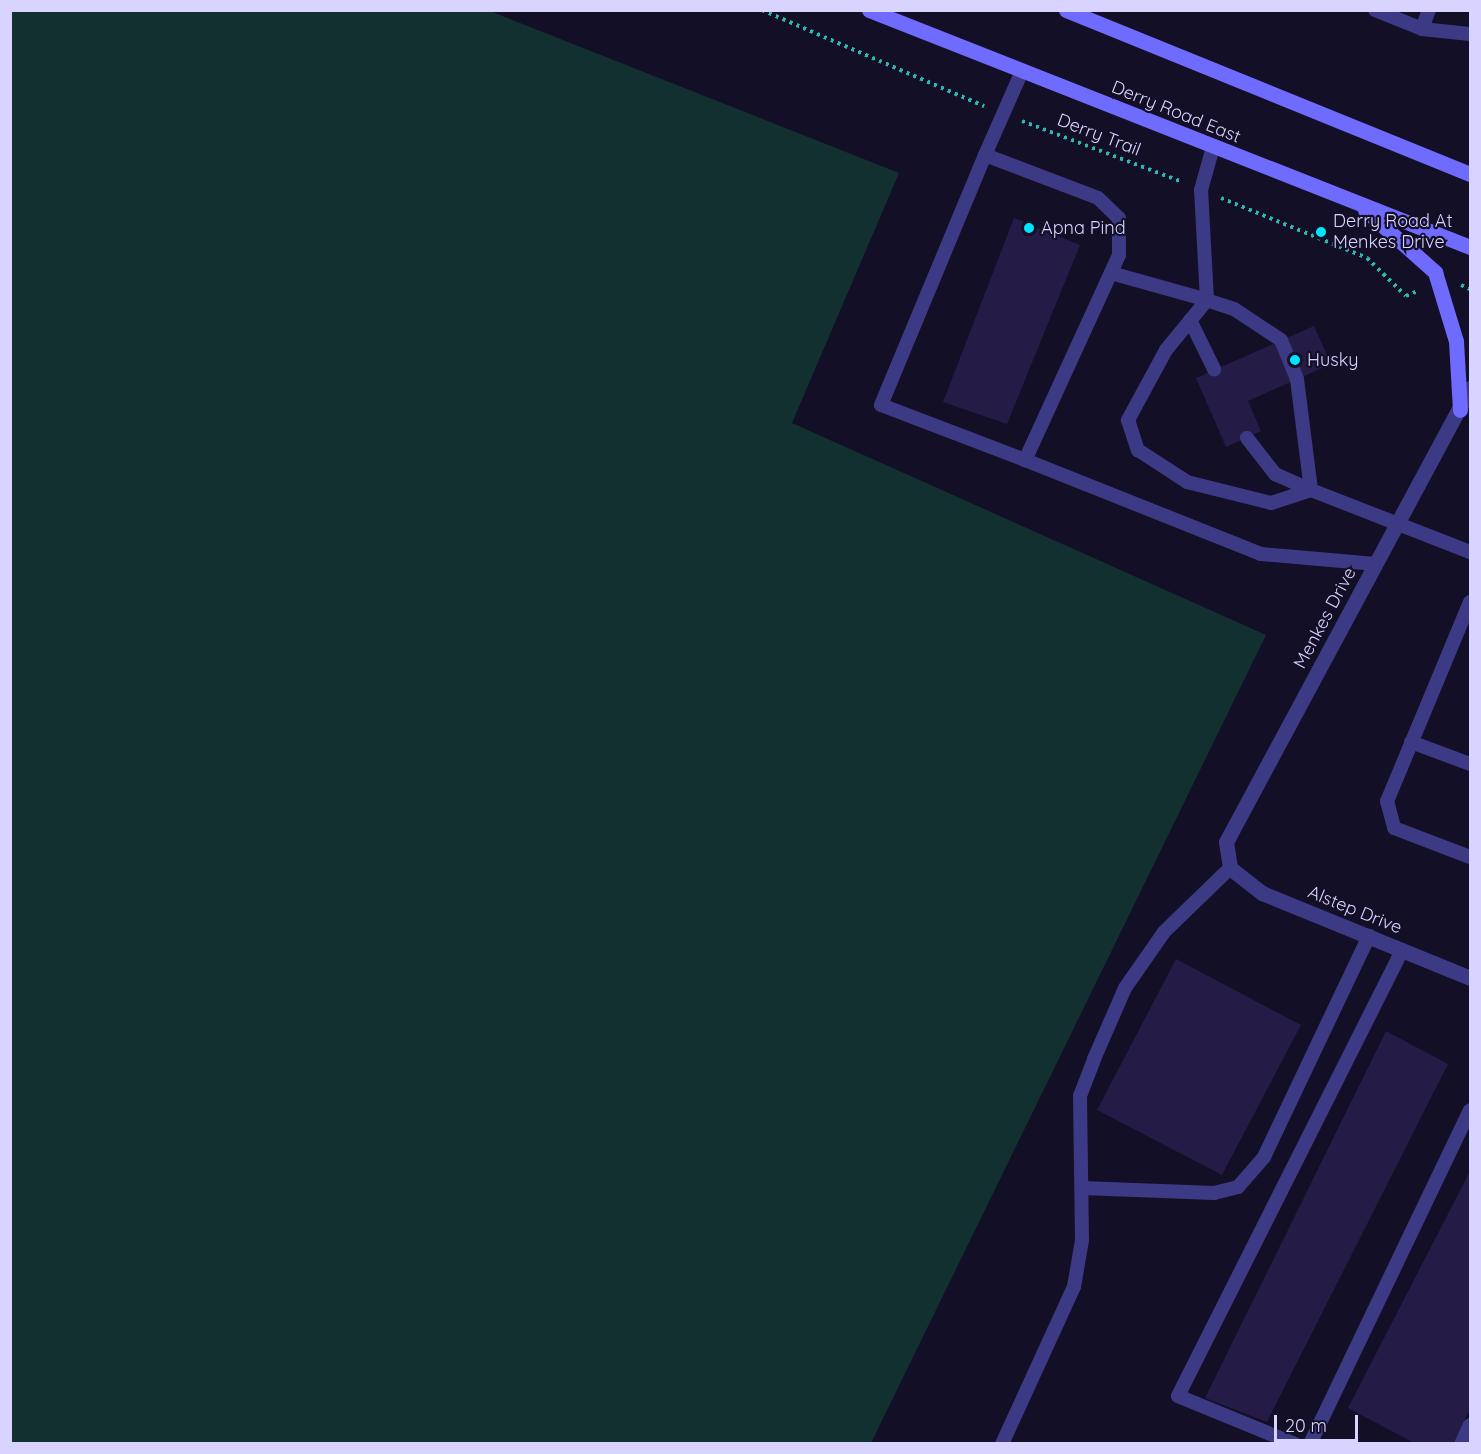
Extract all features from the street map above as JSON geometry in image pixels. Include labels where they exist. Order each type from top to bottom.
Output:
[{"type":"main road","name":"Derry Road East","points":[[869,10],[1470,247]]},
{"type":"main road","points":[[1066,10],[1470,174]]},
{"type":"main road","points":[[1356,202],[1435,272],[1456,341],[1460,410]]},
{"type":"street","name":"Menkes Drive","points":[[1230,868],[1226,842],[1470,388]]},
{"type":"street","name":"Alstep Drive","points":[[1230,868],[1262,893],[1470,978]]},
{"type":"lane","points":[[1375,10],[1422,29],[1470,34]]},
{"type":"lane","points":[[1422,29],[1429,10]]},
{"type":"lane","points":[[1022,71],[881,405],[1261,554],[1376,564]]},
{"type":"lane","points":[[1213,147],[1201,190],[1207,300],[1166,350],[1128,420],[1138,450],[1187,482],[1271,503],[1311,490]]},
{"type":"lane","points":[[985,155],[1105,204],[1119,218],[1119,255],[1025,460]]},
{"type":"lane","points":[[1111,273],[1234,309],[1281,340],[1298,379],[1311,490]]},
{"type":"lane","points":[[1190,320],[1214,369]]},
{"type":"lane","points":[[1247,438],[1275,474],[1470,552]]},
{"type":"lane","points":[[1470,602],[1387,801],[1394,828],[1470,857]]},
{"type":"lane","points":[[1412,742],[1470,764]]},
{"type":"lane","points":[[1002,1443],[1074,1287],[1082,1240],[1080,1096],[1125,988],[1164,932],[1230,868]]},
{"type":"lane","points":[[1082,1188],[1197,1193],[1238,1187],[1263,1157],[1369,936]]},
{"type":"lane","points":[[1295,1443],[1178,1396],[1402,950]]},
{"type":"lane","points":[[1310,1443],[1470,1110]]},
{"type":"lane","points":[[1461,1443],[1470,1425]]},
{"type":"path","name":"Derry Trail","points":[[762,10],[1003,113],[1201,190],[1366,258],[1406,296],[1415,293]]},
{"type":"green space","points":[[10,11],[490,11],[899,173],[792,423],[1266,635],[871,1443],[11,1443]]},
{"type":"building","points":[[1014,218],[1080,245],[1007,424],[943,402]]},
{"type":"building","points":[[1314,326],[1331,364],[1248,401],[1261,431],[1226,447],[1196,378]]},
{"type":"building","points":[[1176,959],[1301,1025],[1222,1175],[1097,1110]]},
{"type":"building","points":[[1386,1031],[1448,1064],[1267,1422],[1205,1398]]},
{"type":"building","points":[[1470,1171],[1470,1409],[1453,1444],[1416,1444],[1348,1408]]},
{"type":"place","name":"Apna Pind","points":[[1029,228]]},
{"type":"place","name":"Derry Road At Menkes Drive","points":[[1321,232]]},
{"type":"place","name":"Husky","points":[[1295,360]]}]
